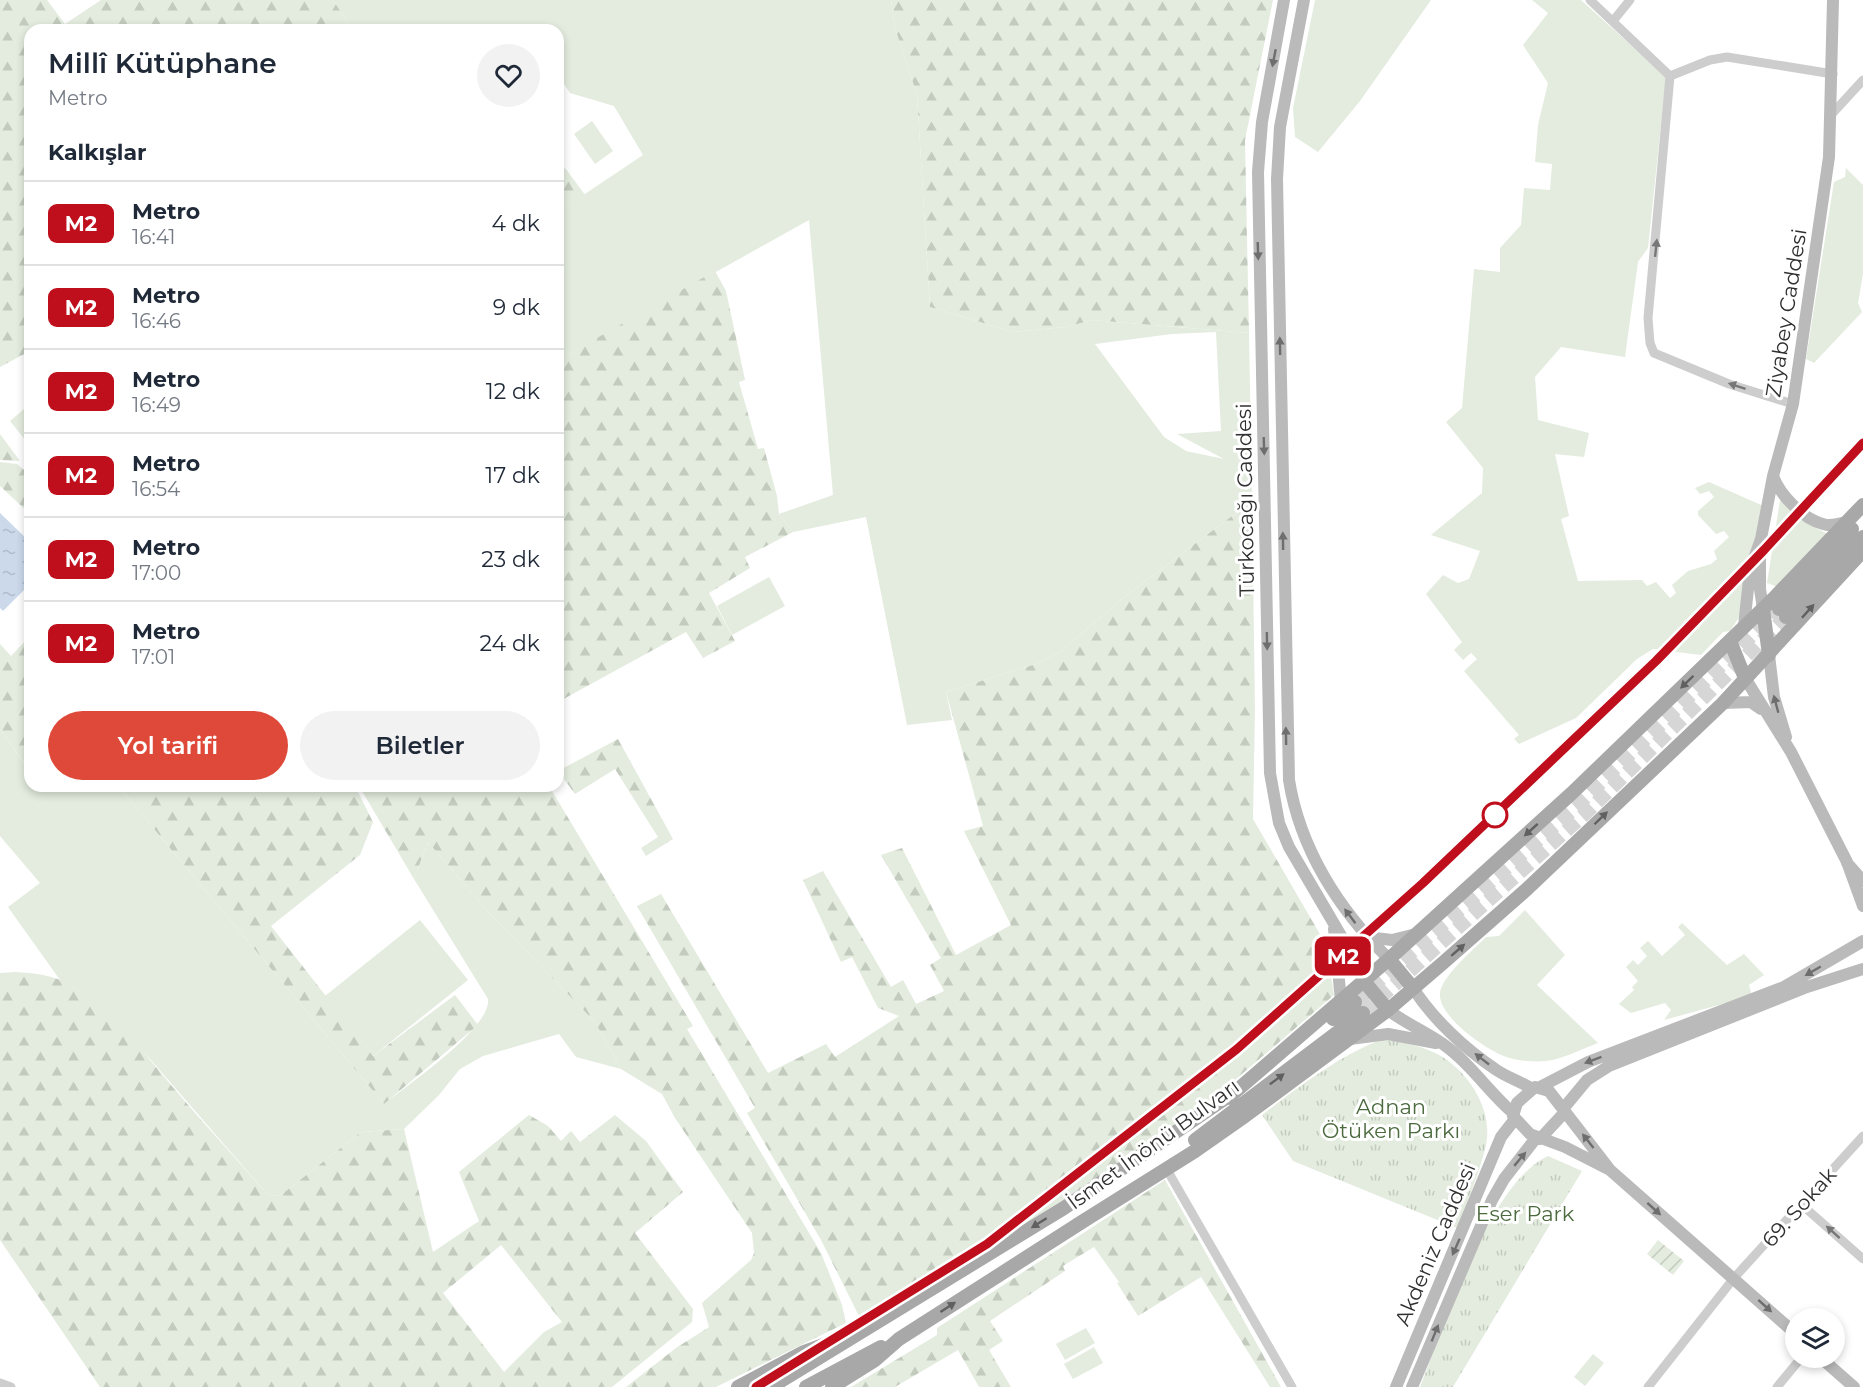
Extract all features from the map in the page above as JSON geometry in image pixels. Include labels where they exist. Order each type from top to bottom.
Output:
[{"type":"main road","name":"Türkocağı Caddesi","points":[[1284,0],[1262,122],[1257,172],[1269,742],[1273,800],[1289,847],[1357,963],[1363,980]]},
{"type":"main road","name":"Türkocağı Caddesi","points":[[1304,0],[1280,127],[1277,179],[1287,758],[1292,802],[1308,847],[1325,877],[1366,937],[1389,959]]},
{"type":"main road","name":"Ziyabey Caddesi","points":[[1744,626],[1750,570],[1761,539],[1773,476],[1793,404],[1829,157],[1833,74],[1833,0]]},
{"type":"main road","points":[[1262,122],[1280,127]]},
{"type":"main road","points":[[1265,477],[1282,471]]},
{"type":"main road","points":[[1773,476],[1777,488],[1811,519],[1833,526],[1846,522]]},
{"type":"main road","points":[[1264,492],[1282,486]]},
{"type":"main road","points":[[1353,1005],[1363,980],[1572,793],[1763,609],[1863,505]]},
{"type":"main road","points":[[1863,516],[1783,613],[1863,537]]},
{"type":"main road","points":[[1761,539],[1760,589],[1774,697],[1791,752]]},
{"type":"main road","points":[[1077,1225],[1237,1122],[1388,1010],[1527,889],[1723,703],[1863,551]]},
{"type":"main road","points":[[1730,641],[1745,678],[1791,752],[1846,862],[1863,906]]},
{"type":"main road","points":[[1723,703],[1751,702],[1764,711]]},
{"type":"main road","points":[[1846,862],[1863,881]]},
{"type":"main road","points":[[1332,922],[1340,970],[1353,1005]]},
{"type":"main road","points":[[1366,937],[1392,940],[1418,933]]},
{"type":"main road","points":[[1536,1088],[1588,1062],[1784,987],[1863,941]]},
{"type":"main road","points":[[1389,959],[1428,1009],[1461,1042],[1497,1070],[1536,1088],[1549,1091],[1610,1170],[1785,1324]]},
{"type":"main road","name":"Akdeniz Caddesi","points":[[1412,1387],[1492,1200],[1504,1179],[1564,1111],[1587,1080],[1609,1066],[1807,987],[1863,969]]},
{"type":"main road","points":[[1363,980],[1388,1010],[1410,1027],[1443,1044],[1479,1075],[1497,1099],[1538,1138],[1565,1147],[1610,1170]]},
{"type":"main road","name":"İsmet İnönü Bulvarı","points":[[771,1387],[1064,1208],[1228,1098],[1353,1005]]},
{"type":"main road","name":"İsmet İnönü Bulvarı","points":[[899,1339],[1077,1225],[1233,1113],[1353,1005]]},
{"type":"main road","points":[[1350,1039],[1388,1034],[1443,1044]]},
{"type":"main road","name":"Akdeniz Caddesi","points":[[1396,1387],[1501,1137],[1514,1115],[1536,1088]]},
{"type":"main road","points":[[738,1387],[833,1339],[866,1330]]},
{"type":"main road","points":[[753,1387],[866,1330]]},
{"type":"main road","points":[[806,1387],[899,1339]]},
{"type":"main road","points":[[832,1387],[875,1360],[899,1339]]},
{"type":"main road","points":[[1832,1368],[1854,1387]]},
{"type":"street","points":[[1590,0],[1670,76]]},
{"type":"street","points":[[1613,21],[1630,0]]},
{"type":"street","points":[[1670,76],[1710,60],[1727,57],[1833,74]]},
{"type":"street","points":[[1670,76],[1648,318],[1650,343],[1654,353],[1666,359],[1729,384],[1793,404]]},
{"type":"street","points":[[1831,116],[1863,80]]},
{"type":"street","name":"69. Sokak","points":[[1648,1387],[1734,1278],[1863,1136]]},
{"type":"street","points":[[1166,1168],[1292,1387]]},
{"type":"street","points":[[1802,1204],[1863,1259]]},
{"type":"street","points":[[1777,1387],[1793,1368]]},
{"type":"street","points":[[0,1383],[11,1387]]},
{"type":"green space","points":[[0,0],[47,0],[65,24],[24,24],[24,354],[0,367]]},
{"type":"green space","points":[[101,0],[333,0],[349,24],[65,24]]},
{"type":"green space","points":[[333,0],[891,0],[895,28],[917,95],[930,307],[1013,332],[1066,327],[1092,320],[1249,333],[1252,501],[1128,594],[1060,652],[1036,664],[946,692],[952,720],[907,725],[866,517],[793,532],[779,514],[833,495],[809,220],[564,357],[564,208],[643,155],[614,106],[570,93],[564,84],[564,24],[349,24]],"holes":[[[1216,332],[1221,431],[1177,434],[1224,459],[1186,451],[1164,437],[1095,344],[1172,334]]]},
{"type":"green space","points":[[891,0],[1273,0],[1245,140],[1249,333],[1092,320],[1066,327],[1013,332],[930,307],[917,95],[895,28]]},
{"type":"green space","points":[[1315,0],[1431,0],[1360,101],[1318,152],[1295,137],[1293,108]]},
{"type":"green space","points":[[1532,0],[1581,0],[1666,77],[1648,248],[1638,262],[1625,357],[1561,347],[1535,377],[1538,420],[1589,433],[1584,457],[1555,454],[1569,516],[1561,519],[1578,581],[1642,580],[1647,586],[1656,582],[1670,598],[1676,593],[1672,585],[1688,571],[1711,564],[1717,559],[1714,551],[1729,537],[1724,531],[1716,534],[1698,515],[1698,511],[1714,497],[1709,491],[1700,494],[1695,488],[1709,482],[1768,508],[1764,544],[1738,619],[1730,631],[1723,632],[1701,655],[1653,649],[1637,659],[1576,718],[1519,744],[1514,739],[1519,735],[1464,671],[1477,659],[1471,653],[1463,660],[1454,650],[1462,642],[1426,594],[1443,575],[1458,583],[1469,579],[1480,551],[1431,535],[1482,493],[1483,468],[1446,422],[1462,408],[1474,269],[1500,272],[1500,248],[1521,225],[1524,188],[1550,190],[1552,164],[1535,162],[1538,125],[1548,83],[1523,45],[1548,13]]},
{"type":"green space","points":[[592,121],[613,151],[595,164],[574,134]]},
{"type":"green space","points":[[564,168],[566,169],[585,195],[564,208]]},
{"type":"green space","points":[[1846,168],[1863,185],[1863,274],[1858,303],[1862,312],[1814,363],[1806,359],[1834,182],[1845,177]]},
{"type":"green space","points":[[715,271],[726,291],[745,380],[739,382],[758,449],[764,448],[777,496],[779,514],[793,532],[745,557],[750,568],[709,593],[735,641],[703,658],[686,632],[564,699],[564,357]]},
{"type":"green space","points":[[24,409],[24,438],[10,421]]},
{"type":"green space","points":[[0,434],[20,461],[0,460]]},
{"type":"green space","points":[[0,462],[17,464],[24,470],[24,508],[0,486]]},
{"type":"green space","points":[[1780,500],[1806,523],[1828,534],[1778,587],[1767,583]]},
{"type":"green space","points":[[1252,501],[1255,710],[1253,819],[1321,936],[1334,995],[1193,1116],[866,1330],[821,1240],[747,1113],[755,1108],[637,906],[661,894],[768,1073],[826,1044],[835,1057],[899,1016],[878,1008],[852,957],[841,962],[803,880],[823,871],[891,987],[903,980],[916,1004],[944,991],[930,965],[941,958],[881,855],[902,848],[956,955],[1011,925],[964,831],[983,826],[946,692],[1036,664],[1060,652],[1128,594]]},
{"type":"green space","points":[[769,577],[785,606],[732,635],[717,606]]},
{"type":"green space","points":[[24,642],[24,762],[0,729],[0,644],[11,656]]},
{"type":"green space","points":[[0,729],[24,763],[24,792],[123,792],[384,1104],[463,1040],[486,1011],[488,999],[414,879],[428,842],[490,914],[595,1022],[621,1069],[576,1057],[559,1034],[483,1056],[460,1069],[439,1095],[404,1129],[361,1132],[286,1191],[278,1196],[268,1195],[151,1060],[97,1006],[74,987],[60,980],[8,907],[40,883],[0,836]]},
{"type":"green space","points":[[618,739],[673,839],[646,856],[641,848],[658,837],[615,769],[575,794],[564,779],[564,768]]},
{"type":"green space","points":[[123,792],[358,792],[373,822],[360,855],[271,926],[373,1056],[455,995],[478,1025],[384,1104]]},
{"type":"green space","points":[[363,792],[553,792],[693,1026],[687,1029],[821,1253],[842,1305],[846,1323],[716,1387],[626,1387],[676,1348],[709,1327],[702,1303],[751,1260],[754,1253],[752,1233],[675,1118],[662,1094],[621,1069],[595,1022],[490,914],[428,842],[414,879]]},
{"type":"green space","points":[[1525,910],[1565,955],[1537,985],[1598,1043],[1566,1056],[1546,1061],[1514,1059],[1490,1049],[1455,1022],[1441,1002],[1442,986],[1452,971],[1486,937],[1499,936]]},
{"type":"green space","points":[[420,920],[468,980],[373,1056],[325,996]]},
{"type":"green space","points":[[1682,923],[1727,965],[1744,954],[1764,975],[1749,985],[1752,996],[1664,1020],[1671,1010],[1665,1003],[1631,1013],[1619,1004],[1634,990],[1632,987],[1638,981],[1626,967],[1633,960],[1638,965],[1647,956],[1640,948],[1648,941],[1662,956],[1685,935],[1678,927]]},
{"type":"green space","points":[[0,973],[44,975],[58,979],[86,995],[128,1034],[268,1195],[278,1196],[286,1191],[361,1132],[404,1129],[433,1252],[479,1221],[459,1172],[529,1115],[548,1126],[561,1141],[571,1131],[580,1142],[615,1115],[646,1141],[683,1192],[635,1233],[693,1309],[692,1322],[612,1387],[100,1387],[0,1240]],"holes":[[[501,1245],[562,1322],[544,1332],[504,1372],[443,1293]]]},
{"type":"green space","name":"Adnan Ötüken Parkı","points":[[1382,1039],[1406,1043],[1444,1058],[1471,1084],[1483,1107],[1487,1132],[1486,1145],[1457,1228],[1293,1161],[1262,1115],[1334,1063]]},
{"type":"green space","name":"Eser Park","points":[[1548,1156],[1582,1171],[1453,1387],[1420,1387],[1455,1295],[1488,1225],[1506,1195],[1527,1171]]},
{"type":"green space","points":[[1165,1180],[1281,1387],[1270,1387],[1201,1277],[1138,1316],[1117,1283],[1119,1282],[1094,1247],[1063,1266],[1065,1271],[990,1321],[1003,1341],[989,1350],[1011,1387],[979,1387],[958,1350],[895,1387],[851,1387],[937,1335],[937,1328]]},
{"type":"green space","points":[[1658,1240],[1684,1261],[1673,1275],[1647,1254]]},
{"type":"green space","points":[[1086,1328],[1095,1343],[1065,1360],[1056,1344]]},
{"type":"green space","points":[[1094,1347],[1103,1363],[1073,1379],[1064,1364]]},
{"type":"green space","points":[[1593,1354],[1604,1363],[1585,1386],[1574,1377]]},
{"type":"water","points":[[0,513],[24,536],[24,590],[3,611],[0,608]]},
{"type":"tunnel","points":[[1355,1002],[1578,805],[1779,609]]},
{"type":"tunnel","points":[[1363,1013],[1586,813],[1786,617]]},
{"type":"metro line","name":"M2","points":[[756,1387],[987,1244],[1237,1049],[1423,883],[1656,661],[1764,550],[1863,443]]}]
